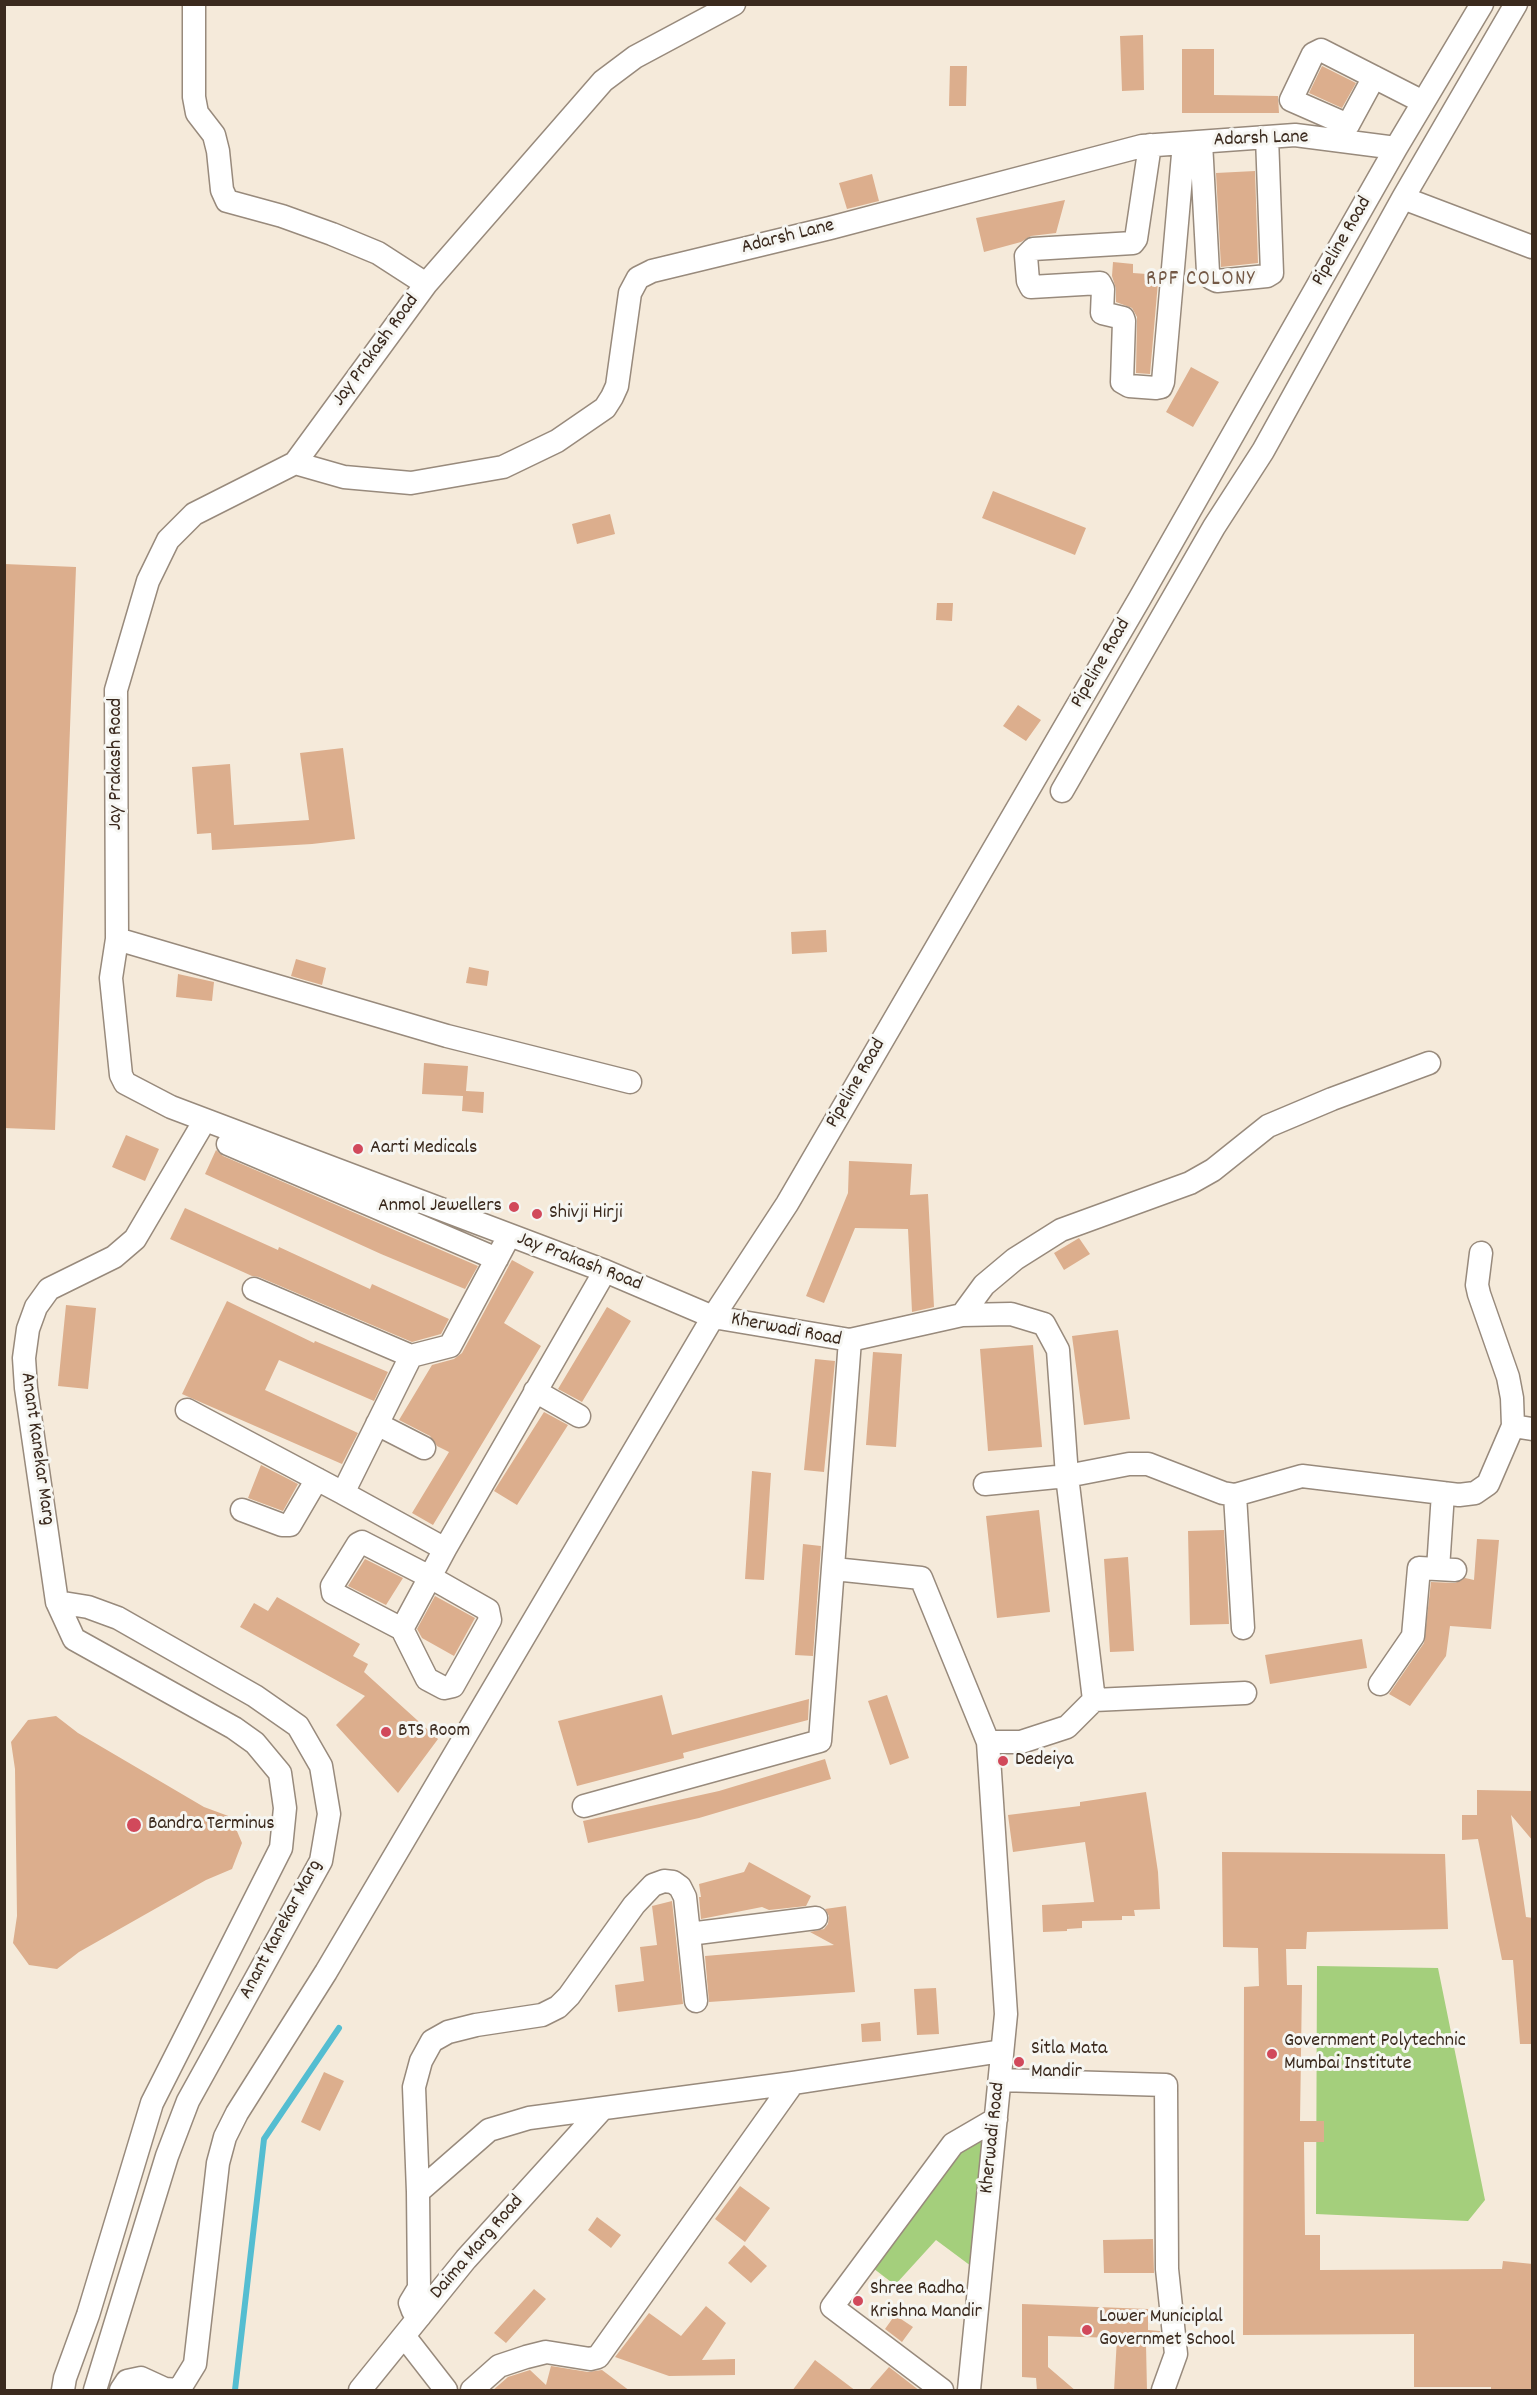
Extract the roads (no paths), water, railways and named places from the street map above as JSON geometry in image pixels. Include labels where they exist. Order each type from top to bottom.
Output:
[{"type":"street","points":[[194,4],[194,97],[197,113],[214,135],[222,190],[227,201],[282,216],[378,253],[426,284]]},
{"type":"street","name":"Jay Prakash Road","points":[[712,1317],[605,1271],[171,1107],[132,1089],[121,1075],[111,978],[117,939],[116,690],[148,581],[168,540],[194,514],[295,463],[426,284],[603,81],[635,57],[734,4]]},
{"type":"street","points":[[1062,792],[1214,527],[1263,451],[1403,198],[1516,4]]},
{"type":"street","name":"Pipeline Road","points":[[124,2386],[141,2378],[165,2389],[179,2390],[195,2364],[218,2163],[225,2137],[237,2113],[326,1972],[712,1317],[787,1204],[1140,598],[1424,102],[1474,7]]},
{"type":"street","points":[[1374,77],[1347,125],[1294,102],[1291,97],[1317,50],[1374,77],[1424,102]]},
{"type":"street","points":[[1295,135],[1302,106]]},
{"type":"street","name":"Adarsh Lane","points":[[295,463],[344,477],[411,483],[502,467],[557,441],[605,408],[617,386],[630,293],[638,278],[652,270],[830,228],[1150,145],[1295,135],[1396,148]]},
{"type":"street","points":[[1193,142],[1208,272],[1210,278],[1217,281],[1267,276],[1272,273],[1267,137]]},
{"type":"street","points":[[1150,145],[1136,239],[1133,243],[1033,249],[1026,256],[1028,282],[1031,287],[1100,283],[1103,289],[1102,313],[1124,318],[1122,382],[1129,386],[1156,388],[1161,387],[1163,382],[1193,142]]},
{"type":"street","points":[[1403,198],[1533,247]]},
{"type":"street","points":[[117,939],[447,1036],[630,1082]]},
{"type":"street","points":[[962,1315],[984,1285],[1015,1259],[1062,1230],[1190,1183],[1213,1170],[1268,1126],[1332,1099],[1429,1064]]},
{"type":"street","name":"Anant Kanekar Marg","points":[[63,2388],[88,2315],[152,2103],[281,1848],[285,1808],[280,1773],[255,1743],[234,1728],[74,1639],[57,1602],[26,1388],[24,1358],[28,1329],[36,1307],[49,1289],[114,1257],[135,1239],[205,1120]]},
{"type":"street","points":[[221,1141],[497,1259]]},
{"type":"street","points":[[254,1289],[411,1356],[450,1346],[509,1236]]},
{"type":"street","points":[[985,1484],[1067,1476],[1129,1464],[1148,1464],[1223,1493],[1235,1495],[1284,1479],[1302,1476],[1459,1495],[1475,1492],[1488,1484],[1523,1428],[1479,1294],[1477,1285],[1481,1253]]},
{"type":"street","points":[[402,1629],[445,1549],[605,1271]]},
{"type":"street","points":[[850,1340],[962,1315],[1011,1314],[1044,1324],[1058,1350],[1067,1476],[1094,1700]]},
{"type":"street","name":"Kherwadi Road","points":[[584,1806],[820,1741],[850,1340],[712,1317]]},
{"type":"street","points":[[343,1493],[411,1356]]},
{"type":"street","points":[[536,1391],[579,1416]]},
{"type":"street","points":[[188,1410],[445,1549]]},
{"type":"street","points":[[377,1424],[424,1448]]},
{"type":"street","points":[[242,1510],[282,1525],[290,1525],[317,1479]]},
{"type":"street","points":[[1380,1684],[1413,1636],[1419,1568],[1447,1570],[1443,1493]]},
{"type":"street","points":[[1235,1495],[1243,1628]]},
{"type":"street","points":[[362,1542],[488,1610],[490,1615],[490,1620],[453,1686],[444,1688],[427,1680],[402,1629],[333,1593],[332,1586],[358,1544],[362,1542]]},
{"type":"street","name":"Kherwadi Road","points":[[834,1569],[921,1578],[988,1742],[1006,2014],[969,2391]]},
{"type":"street","name":"Anant Kanekar Marg","points":[[57,1602],[88,1607],[118,1618],[255,1696],[298,1726],[321,1766],[329,1814],[321,1861],[188,2101],[167,2156],[99,2385]]},
{"type":"street","points":[[988,1742],[1021,1742],[1067,1727],[1094,1700],[1245,1693]]},
{"type":"street","points":[[420,2316],[412,2311],[410,2303],[419,2288],[414,2087],[421,2061],[432,2041],[448,2032],[476,2025],[542,2015],[558,2007],[569,1996],[634,1905],[653,1885],[664,1881],[673,1882],[680,1887],[685,1897],[696,2001]]},
{"type":"street","points":[[689,1934],[816,1917]]},
{"type":"street","points":[[418,2192],[489,2130],[529,2118],[793,2083],[1002,2051]]},
{"type":"street","points":[[1000,2080],[1166,2085],[1167,2270],[1176,2354],[1163,2391]]},
{"type":"street","points":[[472,2391],[499,2366],[526,2357],[546,2352],[590,2359],[598,2357],[793,2083]]},
{"type":"street","name":"Daima Marg Road","points":[[360,2391],[466,2259],[602,2109]]},
{"type":"street","points":[[942,2391],[832,2307],[952,2144],[996,2118]]},
{"type":"street","points":[[404,2336],[446,2391]]},
{"type":"street","points":[[99,2385],[124,2386]]},
{"type":"waterway","points":[[235,2390],[264,2139],[339,2028]]},
{"type":"place","name":"Aarti Medicals","points":[[358,1149]]},
{"type":"place","name":"Anmol Jewellers","points":[[514,1207]]},
{"type":"place","name":"Shivji Hirji","points":[[537,1214]]},
{"type":"place","name":"BTS Room","points":[[386,1732]]},
{"type":"place","name":"Dedeiya","points":[[1003,1761]]},
{"type":"place","name":"Bandra Terminus","points":[[134,1825]]},
{"type":"place","name":"Government Polytechnic Mumbai Institute","points":[[1272,2054]]},
{"type":"place","name":"Sitla Mata Mandir","points":[[1019,2062]]},
{"type":"place","name":"Shree Radha Krishna Mandir","points":[[858,2301]]},
{"type":"place","name":"Lower Municiplal Governmet School","points":[[1087,2330]]},
{"type":"district","name":"RPF COLONY","points":[[1201,281]]}]
